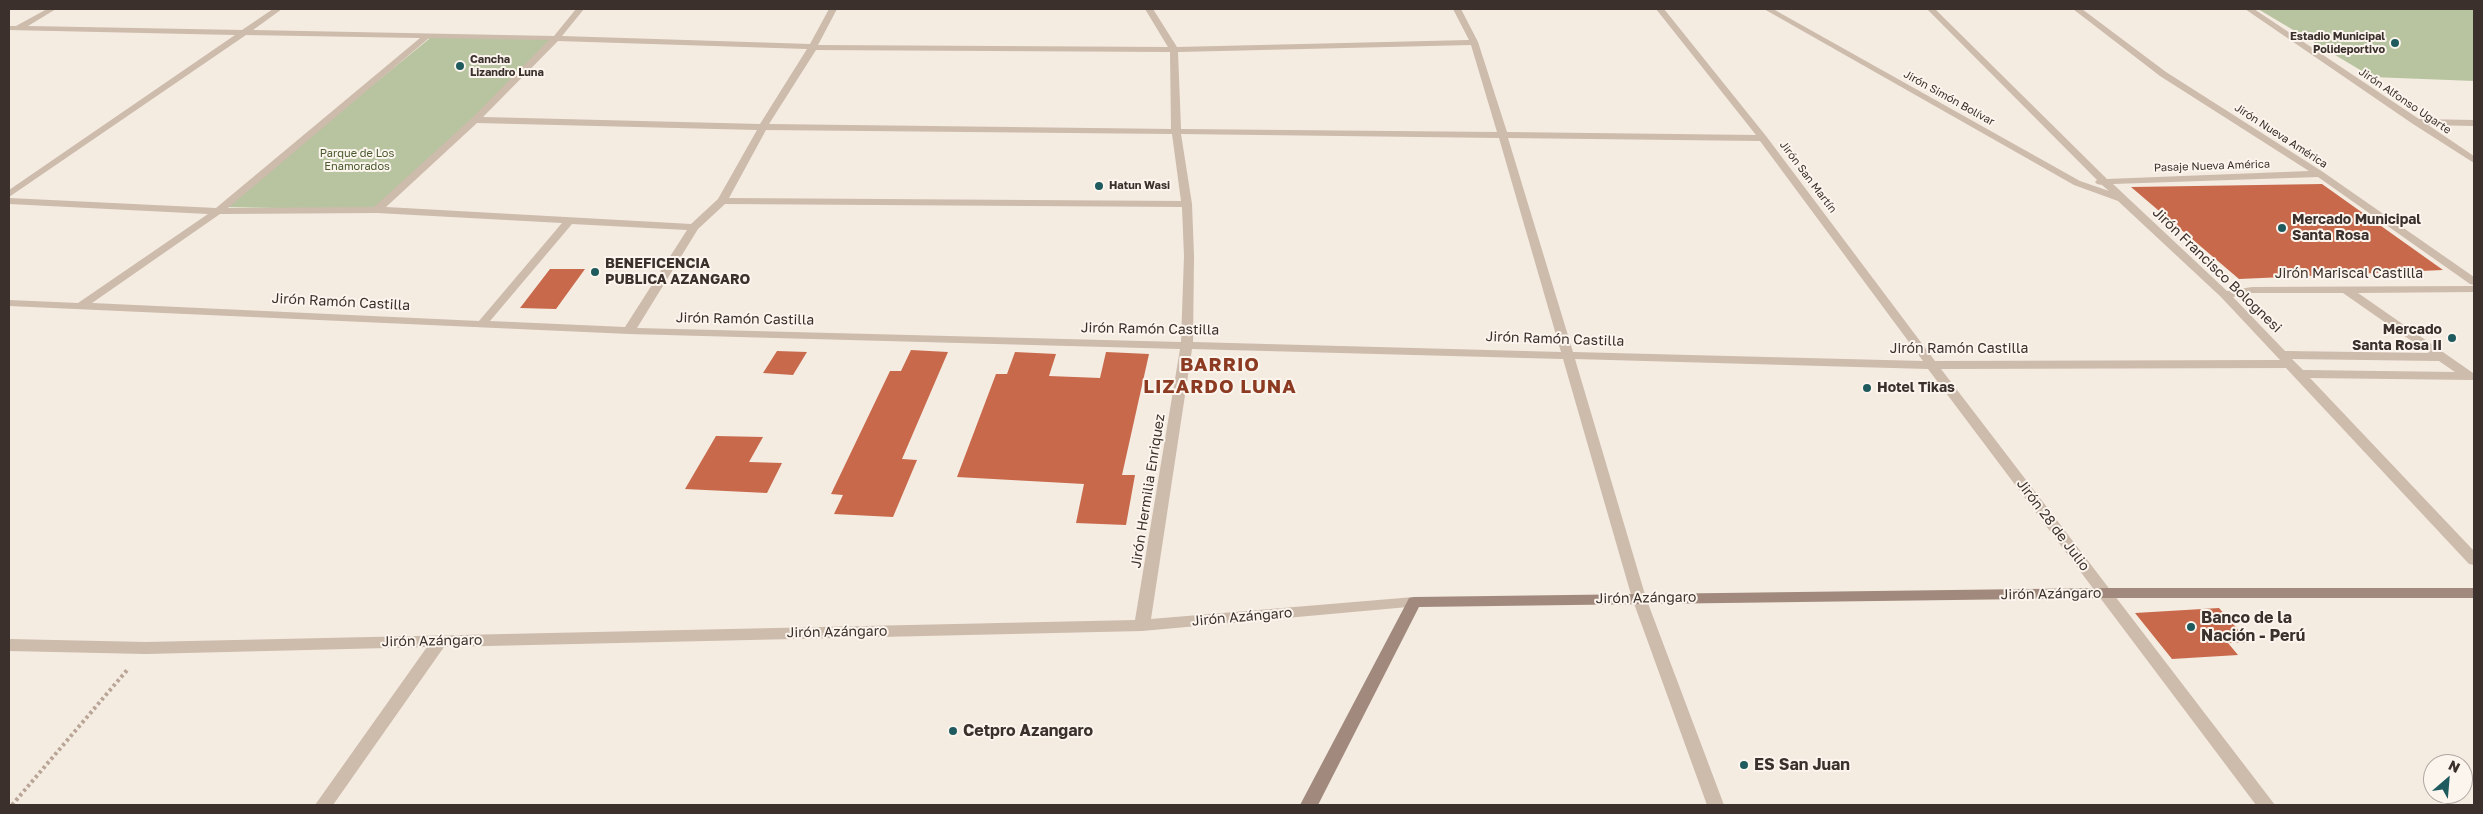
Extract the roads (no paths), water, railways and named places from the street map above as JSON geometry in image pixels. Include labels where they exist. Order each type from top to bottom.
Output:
[{"type":"street","points":[[9,33],[13,28],[52,9]]},
{"type":"street","points":[[9,194],[278,9]]},
{"type":"street","points":[[377,210],[475,120],[556,38],[580,9]]},
{"type":"street","points":[[629,331],[694,227],[722,201],[763,126],[813,47],[833,9]]},
{"type":"street","name":"Jirón Hermilia Enriquez","points":[[1142,625],[1188,345],[1187,204],[1176,132],[1174,50],[1149,9]]},
{"type":"street","points":[[1457,9],[1474,42],[1570,355],[1639,598],[1715,805]]},
{"type":"street","name":"Jirón San Martín","points":[[1660,9],[1763,138],[1932,364]]},
{"type":"street","name":"Jirón Simón Bolívar","points":[[1768,9],[2077,183],[2122,200]]},
{"type":"street","name":"Jirón Francisco Bolognesi","points":[[1932,9],[2122,200],[2226,296],[2474,560]]},
{"type":"street","name":"Jirón Nueva América","points":[[2077,9],[2163,74],[2320,174],[2474,282]]},
{"type":"street","name":"Jirón Alfonso Ugarte","points":[[2249,9],[2474,160]]},
{"type":"street","points":[[13,28],[556,38],[813,47],[1174,50],[1474,42]]},
{"type":"street","points":[[82,305],[218,211],[428,36]]},
{"type":"street","points":[[475,120],[1176,132],[1763,138]]},
{"type":"street","points":[[2416,122],[2474,123]]},
{"type":"street","name":"Pasaje Nueva América","points":[[2077,183],[2320,174]]},
{"type":"street","points":[[9,201],[218,211],[377,210],[694,227]]},
{"type":"street","points":[[722,201],[1187,204]]},
{"type":"street","points":[[482,324],[570,220]]},
{"type":"street","points":[[2345,289],[2472,378]]},
{"type":"street","name":"Jirón Mariscal Castilla","points":[[2226,296],[2252,290],[2474,289]]},
{"type":"street","name":"Jirón Ramón Castilla","points":[[9,303],[629,331],[1932,364],[2291,364]]},
{"type":"street","points":[[2291,364],[2443,357]]},
{"type":"street","name":"Jirón 28 de Julio","points":[[1932,364],[2266,805]]},
{"type":"street","points":[[2291,364],[2472,378]]},
{"type":"street","name":"Jirón Azángaro","points":[[9,645],[146,648],[1142,625],[1414,602],[2105,593],[2474,593]]},
{"type":"street","points":[[1309,805],[1414,602]]},
{"type":"street","points":[[323,805],[441,640]]},
{"type":"place","name":"Estadio Municipal Polideportivo","points":[[2395,43]]},
{"type":"place","name":"Cancha Lizandro Luna","points":[[460,66]]},
{"type":"place","name":"Hatun Wasi","points":[[1099,186]]},
{"type":"place","name":"Mercado Municipal Santa Rosa","points":[[2282,228]]},
{"type":"place","name":"BENEFICENCIA PUBLICA AZANGARO","points":[[595,272]]},
{"type":"place","name":"Mercado Santa Rosa II","points":[[2452,338]]},
{"type":"place","name":"Hotel Tikas","points":[[1867,388]]},
{"type":"place","name":"Banco de la Nación - Perú","points":[[2191,627]]},
{"type":"place","name":"Cetpro Azangaro","points":[[953,731]]},
{"type":"place","name":"ES San Juan","points":[[1744,765]]},
{"type":"district","name":"BARRIO LIZARDO LUNA","points":[[1220,376]]},
{"type":"park label","name":"Parque de Los Enamorados","points":[[357,160]]}]
